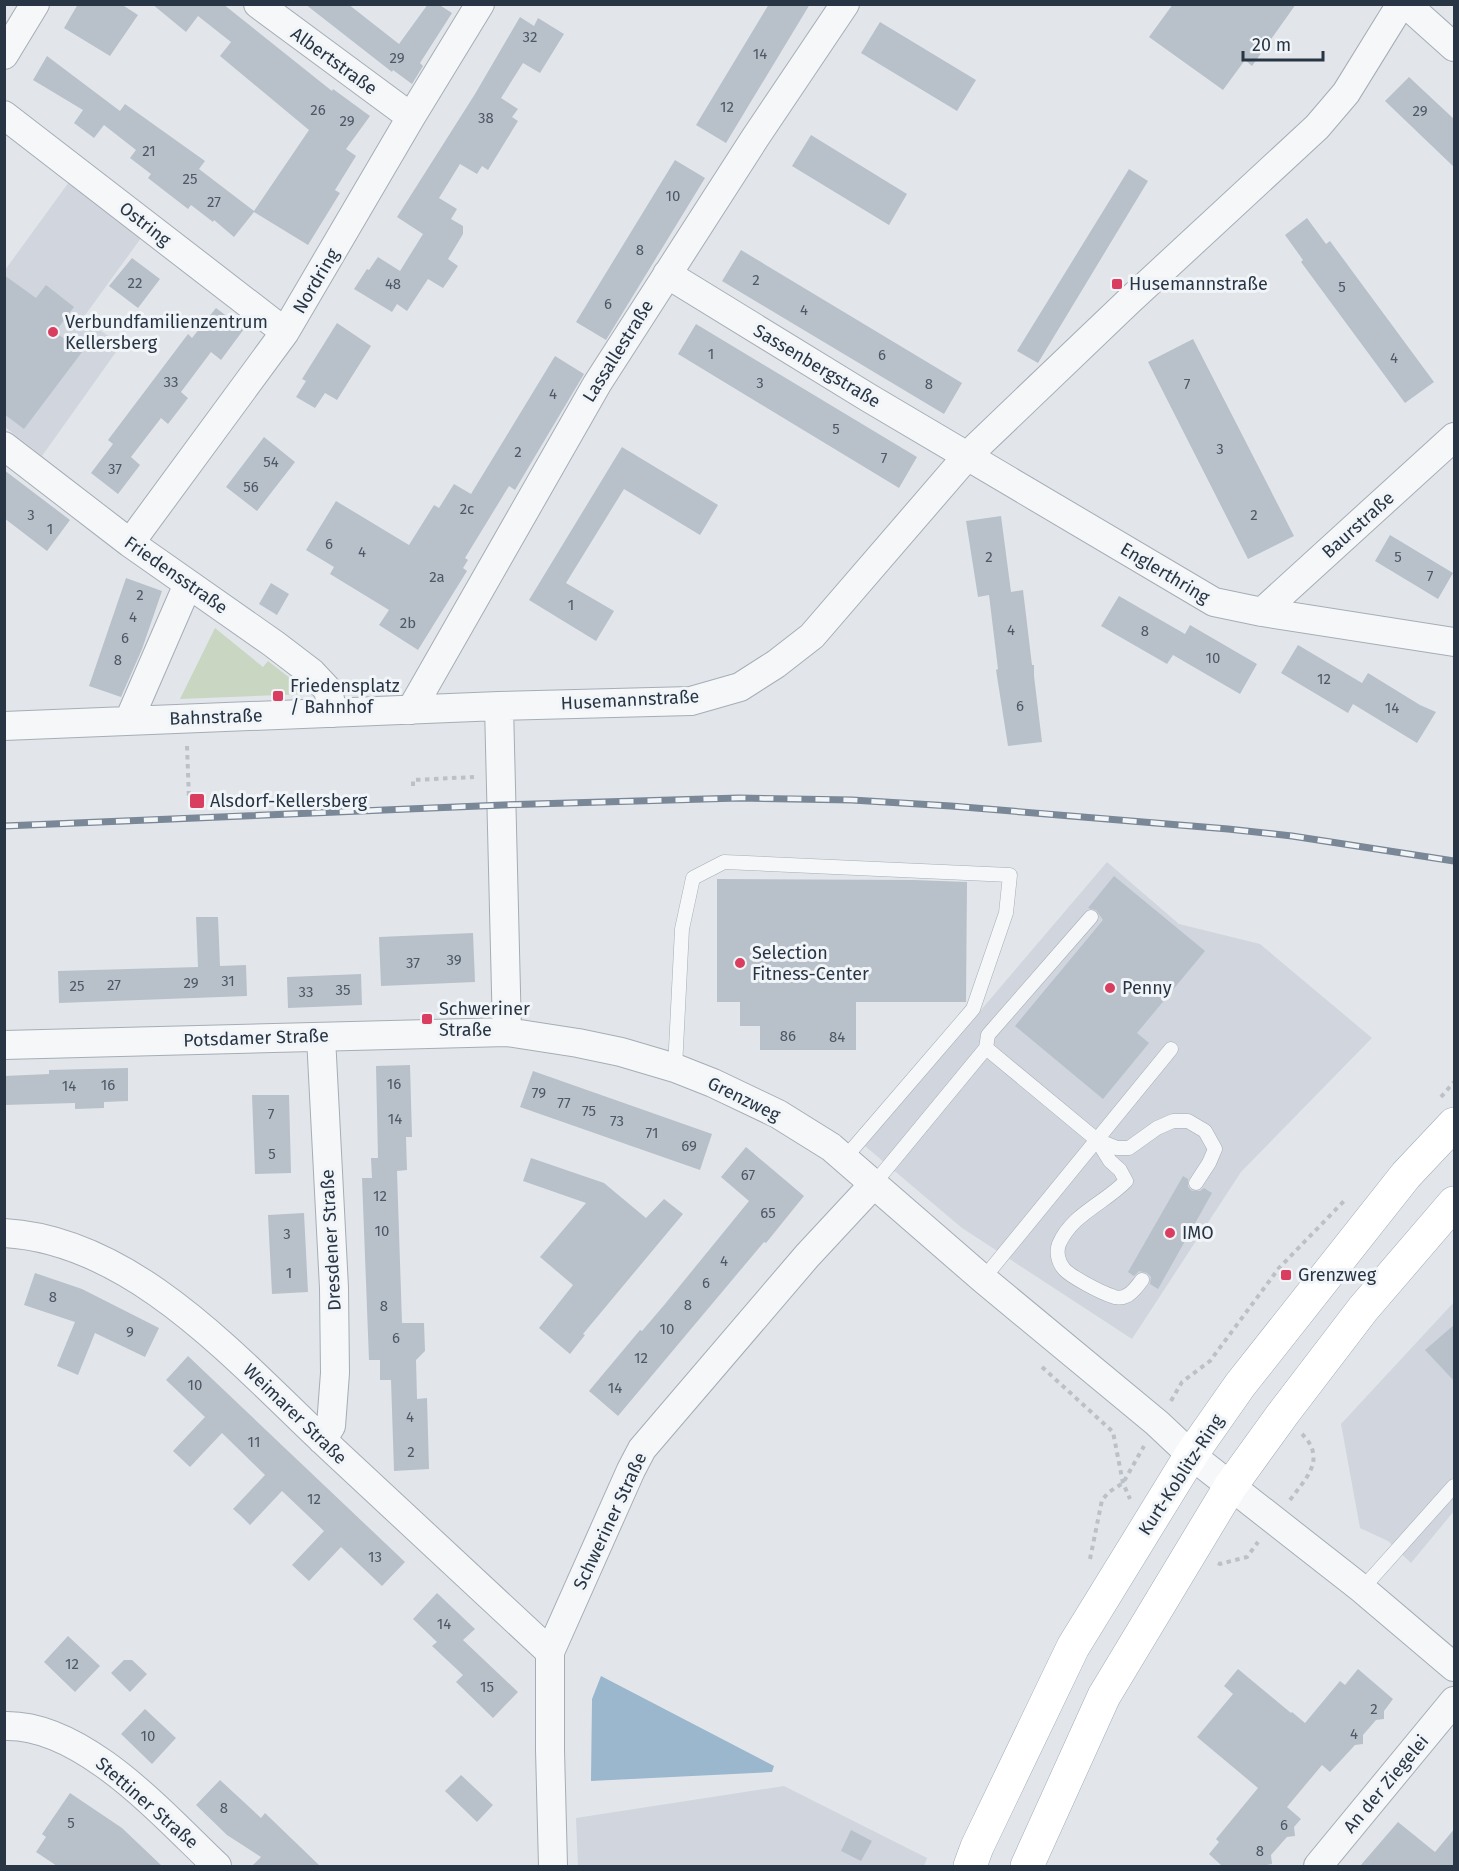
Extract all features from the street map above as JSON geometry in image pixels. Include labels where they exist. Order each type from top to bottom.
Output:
[{"type":"main road","name":"Kurt-Koblitz-Ring","points":[[970,1866],[977,1846],[1073,1647],[1191,1455],[1240,1385],[1399,1184],[1447,1112]]},
{"type":"main road","points":[[1027,1866],[1104,1696],[1230,1486],[1363,1309],[1455,1203]]},
{"type":"street","points":[[4,55],[35,4]]},
{"type":"street","name":"Albertstraße","points":[[258,4],[411,117]]},
{"type":"street","name":"Nordring","points":[[130,543],[285,333],[480,4]]},
{"type":"street","name":"Lassallestraße","points":[[411,710],[597,384],[761,129],[845,4]]},
{"type":"street","name":"Husemannstraße","points":[[499,706],[691,701],[740,687],[776,664],[812,636],[968,455],[1317,127],[1346,93],[1401,4]]},
{"type":"street","points":[[1406,4],[1455,47]]},
{"type":"street","name":"Ostring","points":[[4,115],[285,333]]},
{"type":"street","name":"Sassenbergstraße","points":[[667,274],[869,398],[968,455]]},
{"type":"street","name":"Baurstraße","points":[[1262,612],[1455,437]]},
{"type":"street","name":"Friedensstraße","points":[[4,446],[130,543],[312,673],[328,690],[333,713]]},
{"type":"street","name":"Englerthring","points":[[968,455],[1214,602],[1262,612],[1455,642]]},
{"type":"street","points":[[129,720],[188,584]]},
{"type":"street","points":[[499,706],[507,1032]]},
{"type":"street","name":"Bahnstraße","points":[[4,726],[499,706]]},
{"type":"street","name":"Potsdamer Straße","points":[[4,1045],[427,1032],[507,1032]]},
{"type":"street","name":"Grenzweg","points":[[507,1032],[610,1050],[675,1068],[778,1114],[831,1147],[983,1279],[1157,1422],[1191,1455],[1230,1486]]},
{"type":"street","name":"Dresdener Straße","points":[[321,1037],[334,1288],[335,1362],[331,1426],[322,1440]]},
{"type":"street","name":"Schweriner Straße","points":[[553,1866],[550,1652],[642,1449],[807,1256],[873,1185]]},
{"type":"street","name":"Weimarer Straße","points":[[4,1233],[70,1245],[120,1270],[167,1298],[218,1340],[550,1652]]},
{"type":"street","points":[[1230,1486],[1362,1589],[1455,1667]]},
{"type":"street","name":"An der Ziegelei","points":[[1318,1866],[1455,1701]]},
{"type":"street","name":"Stettiner Straße","points":[[4,1726],[47,1733],[77,1745],[116,1772],[217,1866]]},
{"type":"lane","points":[[675,1068],[682,929],[693,878],[724,862],[1010,875],[1006,912],[973,1009],[844,1159]]},
{"type":"lane","points":[[873,1185],[986,1048],[988,1035],[1091,917]]},
{"type":"lane","points":[[986,1048],[1096,1140],[1126,1181],[1117,1191],[1089,1208],[1072,1226],[1060,1242],[1057,1251],[1059,1263],[1066,1272],[1114,1297],[1124,1297],[1133,1292],[1142,1280]]},
{"type":"lane","points":[[983,1279],[1171,1049]]},
{"type":"lane","points":[[1096,1140],[1117,1148],[1129,1148],[1156,1128],[1173,1121],[1188,1121],[1205,1131],[1215,1149],[1196,1183]]},
{"type":"lane","points":[[1362,1589],[1455,1486]]},
{"type":"path","points":[[185,718],[189,799]]},
{"type":"path","points":[[413,786],[413,780],[502,776]]},
{"type":"path","points":[[1447,1112],[1455,1082]]},
{"type":"path","points":[[1123,1483],[1182,1383],[1210,1361],[1279,1268],[1354,1191]]},
{"type":"shaded area","name":"Verbundfamilienzentrum Kellersberg","points":[[69,182],[141,238],[83,318],[121,345],[42,456],[5,427],[5,270]]},
{"type":"shaded area","points":[[1107,862],[1179,924],[1260,944],[1372,1038],[1241,1172],[1132,1339],[962,1228],[865,1146]]},
{"type":"shaded area","points":[[1454,1302],[1454,1511],[1411,1563],[1388,1541],[1360,1528],[1341,1424]]},
{"type":"shaded area","points":[[784,1786],[927,1858],[924,1866],[578,1866],[576,1818]]},
{"type":"green space","points":[[215,628],[263,667],[268,661],[304,689],[305,694],[180,699]]},
{"type":"water","points":[[601,1676],[774,1766],[772,1772],[591,1781],[592,1699]]},
{"type":"building","points":[[78,4],[121,4],[138,15],[110,56],[64,28]]},
{"type":"building","points":[[152,4],[223,4],[332,91],[333,89],[370,116],[346,149],[356,156],[335,190],[340,193],[308,245],[254,212],[234,237],[191,205],[188,209],[148,178],[151,174],[130,158],[136,150],[104,125],[94,138],[74,123],[83,110],[33,80],[47,56],[120,111],[125,104],[205,161],[199,169],[254,211],[309,130],[220,56],[231,42],[198,16],[186,32]]},
{"type":"building","points":[[305,4],[348,4],[399,44],[428,4],[438,4],[452,13],[420,63],[423,66],[412,84],[393,70],[392,72]]},
{"type":"building","points":[[769,4],[810,4],[726,143],[696,125]]},
{"type":"building","points":[[1173,4],[1296,4],[1252,66],[1245,60],[1223,90],[1149,37]]},
{"type":"building","points":[[520,17],[534,26],[538,18],[564,34],[540,73],[523,63],[501,98],[518,109],[512,117],[518,121],[488,170],[482,166],[477,174],[460,164],[439,198],[457,209],[451,219],[463,226],[463,234],[448,259],[458,266],[443,288],[428,279],[407,311],[397,304],[392,312],[354,289],[378,257],[400,271],[423,234],[397,217],[475,94]]},
{"type":"building","points":[[880,22],[976,80],[957,111],[861,53]]},
{"type":"building","points":[[1409,77],[1455,120],[1455,168],[1385,101]]},
{"type":"building","points":[[811,135],[907,194],[889,225],[792,166]]},
{"type":"building","points":[[675,160],[705,178],[606,340],[576,322]]},
{"type":"building","points":[[1129,169],[1148,181],[1038,363],[1017,351]]},
{"type":"building","points":[[1307,218],[1326,244],[1330,241],[1434,382],[1405,403],[1301,262],[1303,260],[1285,235]]},
{"type":"building","points":[[741,250],[962,383],[944,414],[722,281]]},
{"type":"building","points":[[132,258],[160,279],[138,308],[109,286]]},
{"type":"building","points":[[4,275],[36,298],[46,285],[74,307],[55,332],[82,352],[24,429],[4,414]]},
{"type":"building","points":[[216,308],[244,329],[221,360],[211,352],[181,392],[188,398],[168,424],[161,418],[131,457],[140,465],[118,494],[91,473],[113,444],[108,440],[188,334],[192,338]]},
{"type":"building","points":[[337,323],[371,346],[337,400],[325,393],[315,408],[296,397],[306,381],[302,379]]},
{"type":"building","points":[[696,324],[917,457],[899,488],[678,354]]},
{"type":"building","points":[[1193,339],[1294,536],[1248,559],[1148,362]]},
{"type":"building","points":[[555,356],[584,374],[515,490],[509,486],[465,558],[468,560],[463,568],[467,571],[418,650],[379,625],[389,610],[330,574],[334,567],[306,550],[336,501],[409,545],[434,505],[439,508],[454,484],[471,494]]},
{"type":"building","points":[[264,437],[295,462],[257,511],[226,487]]},
{"type":"building","points":[[622,447],[718,505],[700,535],[624,489],[566,583],[614,611],[596,641],[529,600]]},
{"type":"building","points":[[4,470],[70,520],[47,551],[4,518]]},
{"type":"building","points":[[1001,516],[1011,592],[1023,590],[1042,742],[1008,746],[996,670],[998,669],[989,595],[978,597],[966,521]]},
{"type":"building","points":[[1390,535],[1453,573],[1438,599],[1375,561]]},
{"type":"building","points":[[126,578],[162,591],[142,649],[121,697],[89,686]]},
{"type":"building","points":[[271,583],[289,594],[277,615],[259,604]]},
{"type":"building","points":[[1119,596],[1185,634],[1190,625],[1257,664],[1240,694],[1173,655],[1167,664],[1101,626]]},
{"type":"building","points":[[1298,645],[1362,683],[1368,673],[1420,705],[1436,712],[1417,743],[1353,704],[1348,713],[1281,673]]},
{"type":"building","name":"Penny","points":[[1114,876],[1205,951],[1137,1033],[1149,1043],[1103,1099],[1015,1026],[1103,920],[1096,910],[1088,908]]},
{"type":"building","points":[[717,879],[967,882],[966,1002],[856,1002],[856,1050],[760,1050],[760,1026],[740,1026],[740,1002],[717,1002]]},
{"type":"building","points":[[196,917],[218,917],[220,966],[246,965],[247,996],[59,1003],[58,971],[198,967]]},
{"type":"building","points":[[473,933],[475,982],[381,986],[379,937]]},
{"type":"building","points":[[361,974],[362,1005],[288,1008],[287,977]]},
{"type":"building","points":[[410,1065],[412,1137],[406,1137],[407,1170],[397,1171],[402,1323],[424,1323],[425,1351],[416,1360],[417,1399],[427,1398],[429,1469],[394,1471],[391,1380],[380,1380],[380,1360],[369,1360],[362,1178],[372,1178],[371,1158],[378,1158],[376,1066]]},
{"type":"building","points":[[128,1068],[128,1101],[104,1102],[104,1108],[75,1109],[75,1103],[4,1105],[4,1076],[49,1074],[49,1070]]},
{"type":"building","points":[[533,1071],[712,1134],[700,1170],[520,1107]]},
{"type":"building","points":[[252,1095],[289,1095],[291,1173],[255,1174]]},
{"type":"building","points":[[746,1147],[804,1196],[618,1416],[589,1391],[665,1304],[749,1201],[721,1177]]},
{"type":"building","points":[[531,1158],[604,1183],[646,1218],[664,1199],[683,1214],[583,1334],[585,1335],[570,1354],[539,1328],[573,1285],[540,1257],[586,1203],[523,1181]]},
{"type":"building","name":"IMO","points":[[1183,1176],[1188,1179],[1188,1187],[1192,1191],[1200,1191],[1204,1188],[1212,1193],[1158,1289],[1150,1284],[1151,1277],[1147,1273],[1139,1271],[1134,1276],[1128,1272]]},
{"type":"building","points":[[304,1213],[308,1292],[272,1294],[268,1215]]},
{"type":"building","points":[[35,1273],[82,1289],[159,1328],[145,1357],[95,1333],[78,1375],[57,1366],[75,1322],[24,1305]]},
{"type":"building","points":[[1455,1324],[1455,1382],[1425,1350]]},
{"type":"building","points":[[188,1356],[405,1562],[382,1586],[341,1547],[309,1581],[292,1565],[324,1531],[282,1491],[250,1525],[233,1509],[265,1475],[222,1433],[190,1467],[173,1451],[205,1417],[166,1380]]},
{"type":"building","points":[[437,1593],[475,1629],[463,1640],[518,1692],[493,1718],[456,1682],[463,1675],[432,1646],[437,1642],[413,1619]]},
{"type":"building","points":[[68,1636],[100,1666],[75,1692],[44,1662]]},
{"type":"building","points":[[124,1660],[132,1660],[147,1674],[130,1692],[111,1673]]},
{"type":"building","points":[[1238,1669],[1305,1723],[1340,1681],[1345,1685],[1358,1669],[1393,1699],[1384,1711],[1384,1719],[1376,1720],[1363,1735],[1363,1744],[1355,1745],[1330,1772],[1322,1765],[1287,1807],[1301,1819],[1294,1827],[1295,1836],[1287,1837],[1271,1855],[1272,1864],[1262,1866],[1222,1866],[1209,1854],[1219,1842],[1216,1839],[1258,1788],[1197,1737],[1233,1694],[1224,1686]]},
{"type":"building","points":[[145,1709],[176,1738],[152,1764],[121,1734]]},
{"type":"building","points":[[461,1775],[493,1805],[477,1822],[445,1791]]},
{"type":"building","points":[[220,1780],[261,1818],[265,1813],[320,1866],[252,1866],[261,1857],[227,1835],[196,1805]]},
{"type":"building","points":[[70,1793],[122,1828],[162,1866],[57,1866],[36,1852],[46,1837],[42,1834]]},
{"type":"building","points":[[1398,1822],[1435,1852],[1455,1828],[1455,1866],[1360,1866]]},
{"type":"building","points":[[851,1830],[872,1841],[861,1861],[841,1851]]},
{"type":"railway","points":[[4,826],[503,805],[739,798],[852,800],[1228,829],[1292,836],[1454,861]]},
{"type":"place","name":"Husemannstraße","points":[[1117,284]]},
{"type":"place","name":"Verbundfamilienzentrum Kellersberg","points":[[53,332]]},
{"type":"place","name":"Friedensplatz / Bahnhof","points":[[278,696]]},
{"type":"place","name":"Alsdorf-Kellersberg","points":[[197,801]]},
{"type":"place","name":"Selection Fitness-Center","points":[[740,963]]},
{"type":"place","name":"Penny","points":[[1110,988]]},
{"type":"place","name":"Schweriner Straße","points":[[427,1019]]},
{"type":"place","name":"IMO","points":[[1170,1233]]},
{"type":"place","name":"Grenzweg","points":[[1286,1275]]}]
